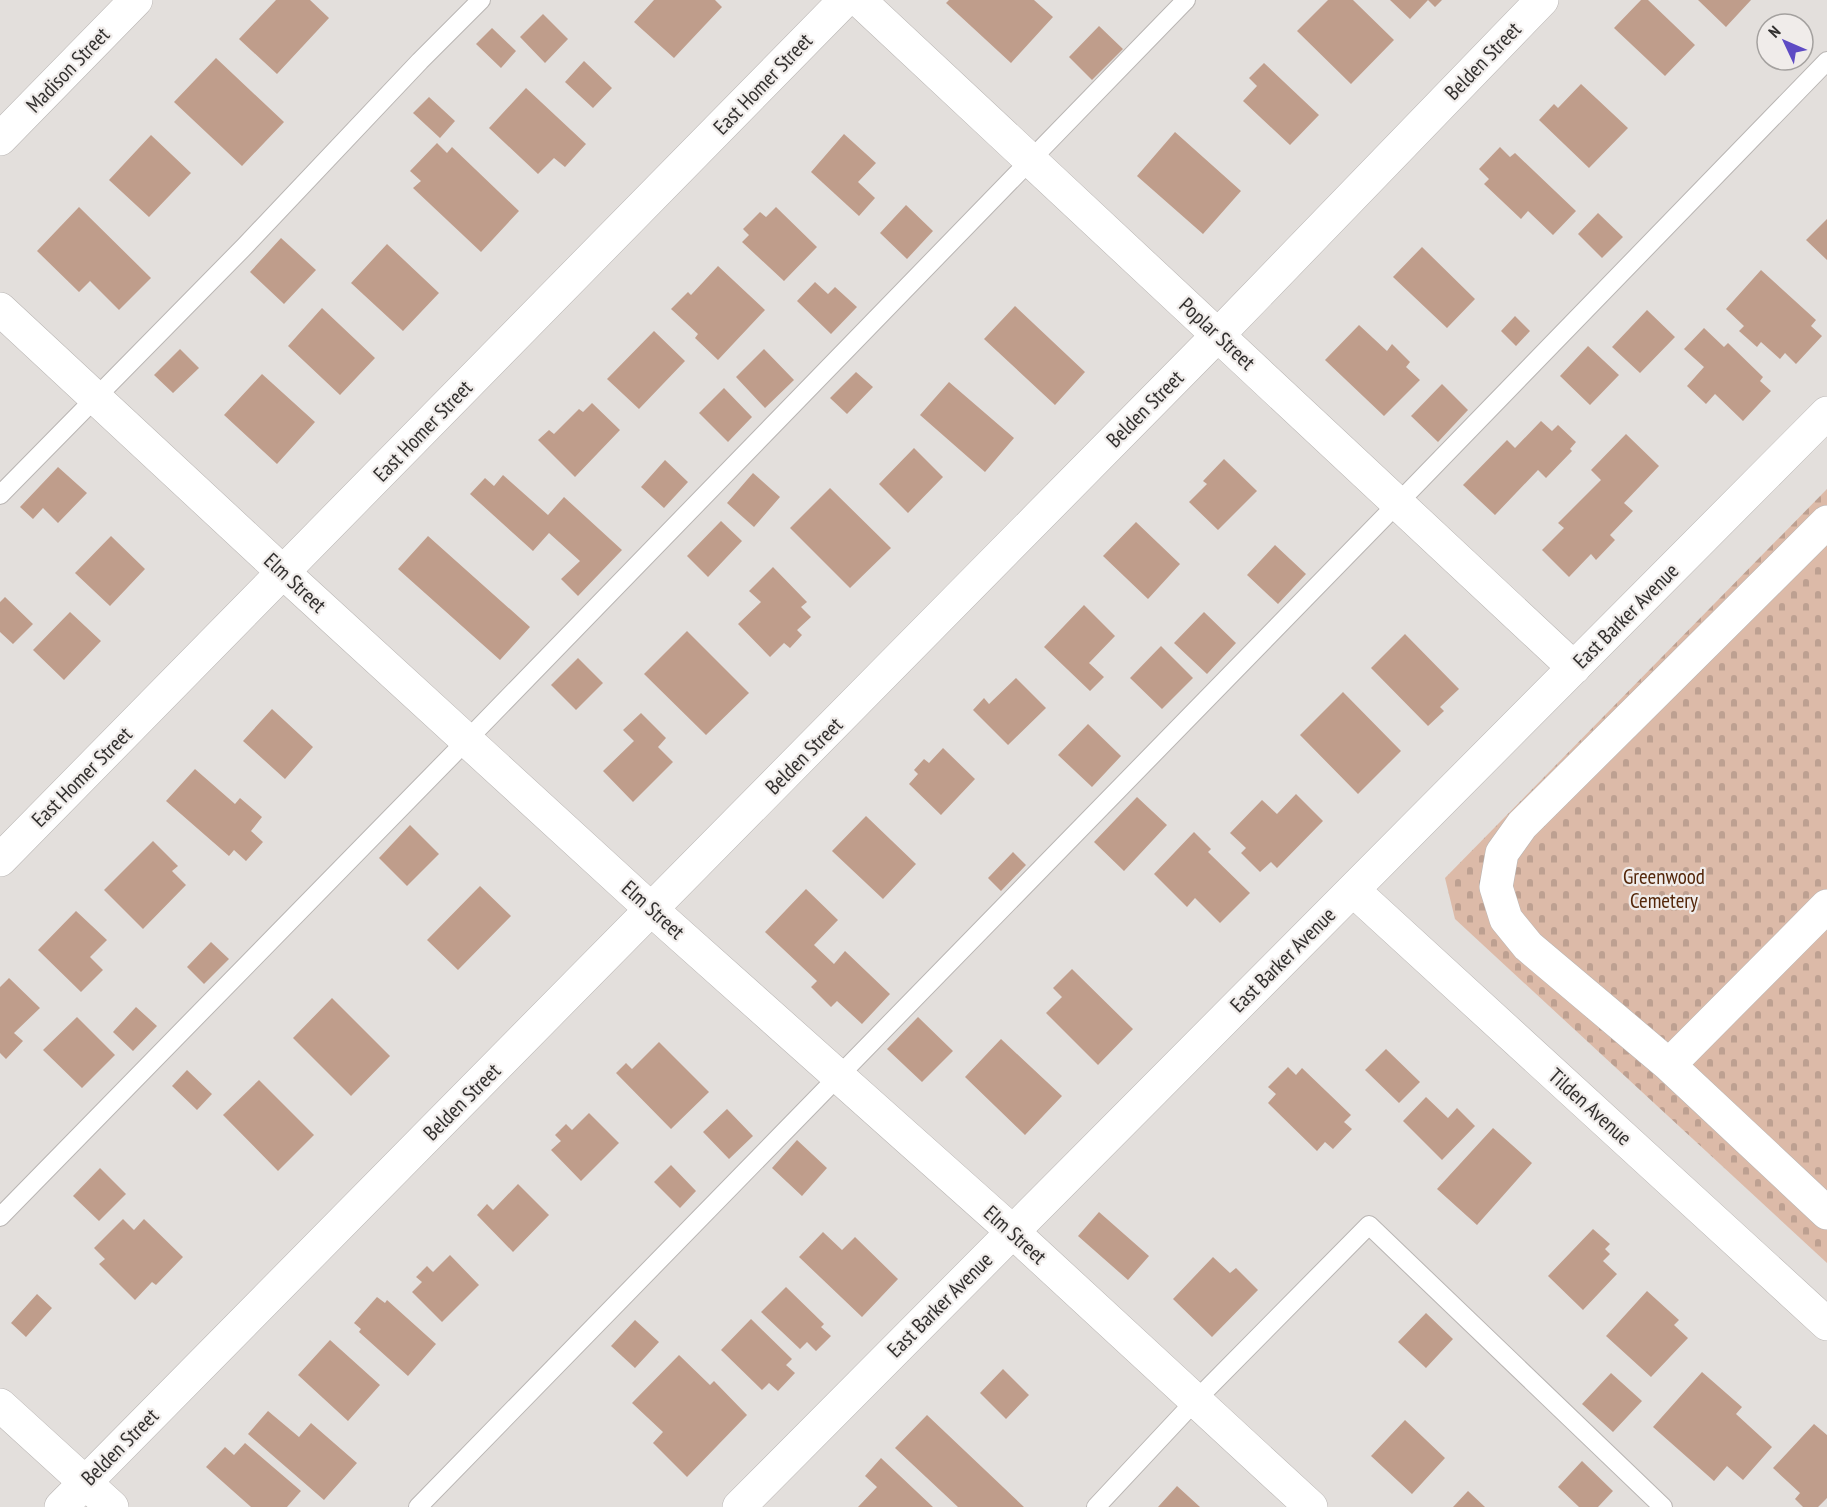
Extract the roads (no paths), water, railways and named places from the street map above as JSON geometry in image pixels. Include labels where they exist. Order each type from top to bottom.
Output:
[{"type":"street","name":"Madison Street","points":[[0,139],[136,0]]},
{"type":"street","name":"East Homer Street","points":[[0,860],[845,0]]},
{"type":"street","name":"Poplar Street","points":[[859,0],[1574,668]]},
{"type":"street","name":"Belden Street","points":[[61,1507],[1218,335],[1542,0]]},
{"type":"street","name":"Elm Street","points":[[0,309],[652,910],[1013,1232],[1311,1507]]},
{"type":"street","name":"East Barker Avenue","points":[[739,1507],[1827,414]]},
{"type":"street","points":[[1827,522],[1522,825],[1502,853],[1496,887],[1506,919],[1527,946],[1669,1065],[1827,1213]]},
{"type":"street","name":"Tilden Avenue","points":[[1353,890],[1827,1324]]},
{"type":"street","points":[[1669,1065],[1827,906]]},
{"type":"street","points":[[0,1405],[112,1507]]},
{"type":"lane","points":[[0,495],[481,0]]},
{"type":"lane","points":[[0,1217],[1186,0]]},
{"type":"lane","points":[[418,1507],[1827,61]]},
{"type":"lane","points":[[1096,1507],[1196,1400],[1369,1225],[1663,1507]]},
{"type":"park label","name":"Greenwood Cemetery","points":[[1664,889]]}]
